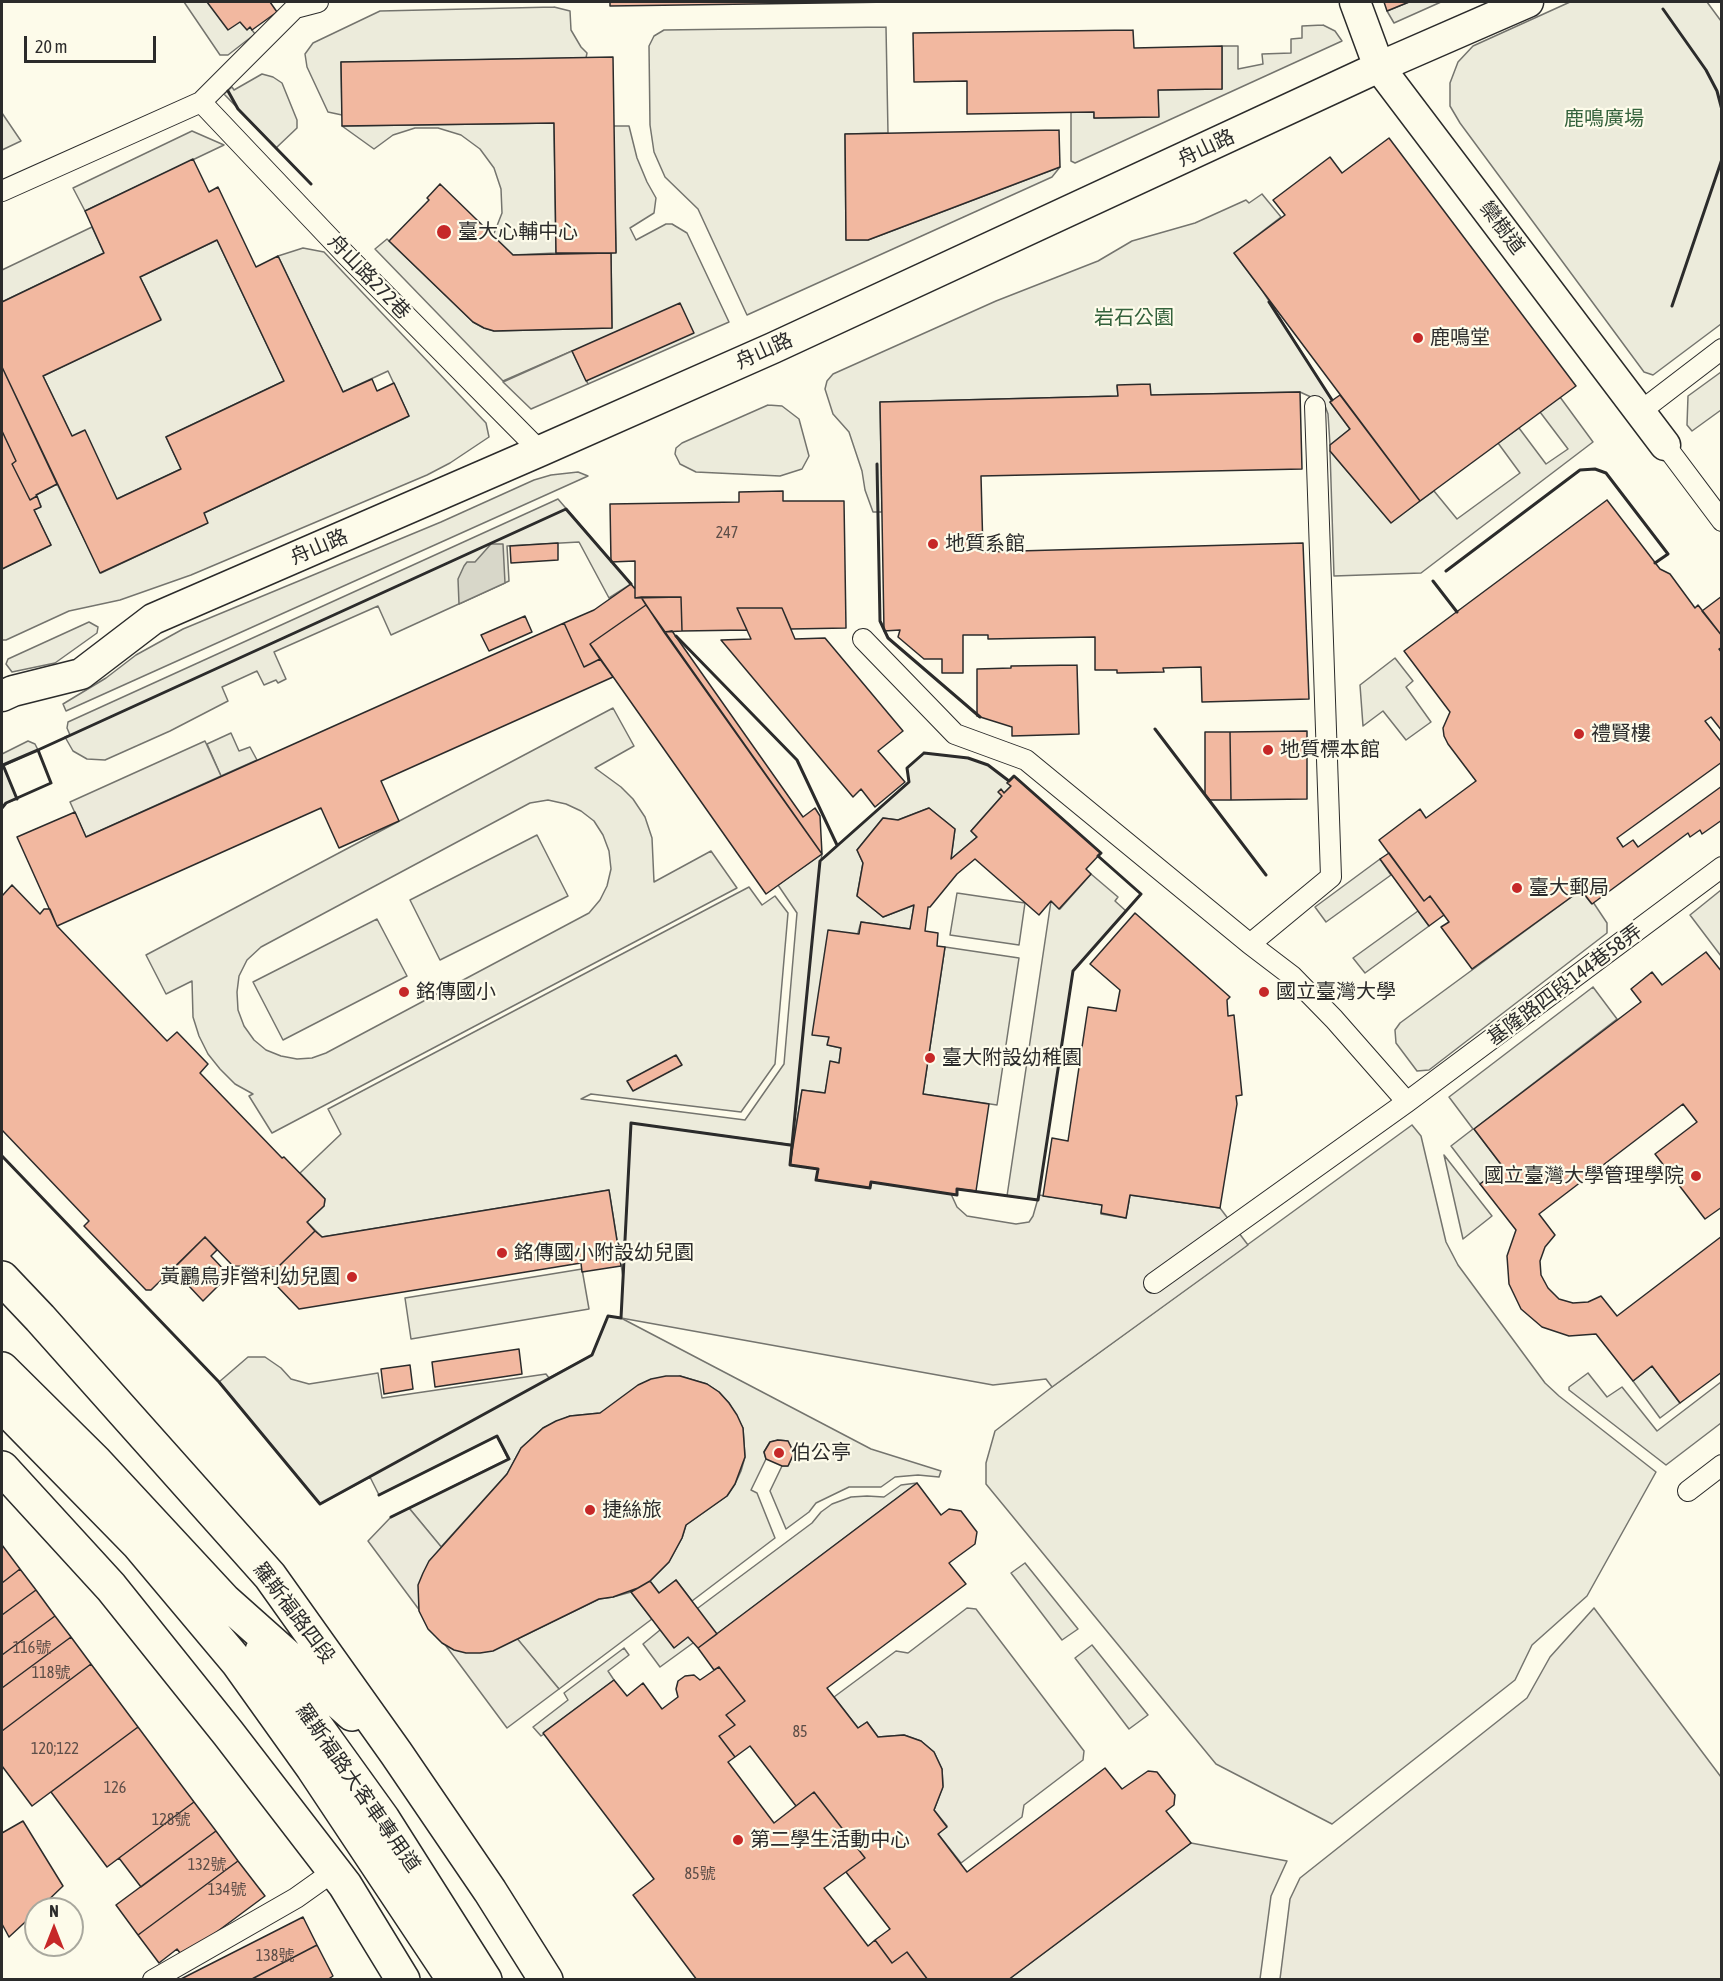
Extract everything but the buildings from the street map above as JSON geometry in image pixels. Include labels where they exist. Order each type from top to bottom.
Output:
[{"type":"main road","name":"羅斯福路四段","points":[[2,1278],[270,1576],[396,1753],[490,1891],[546,1980]]},
{"type":"main road","name":"羅斯福路大客車專用道","points":[[2,1369],[95,1461],[224,1600],[396,1753]]},
{"type":"main road","name":"羅斯福路大客車專用道","points":[[2,1405],[138,1544],[238,1663],[313,1768],[454,1980]]},
{"type":"main road","points":[[2,1468],[111,1587],[228,1733],[340,1878],[402,1980]]},
{"type":"main road","name":"羅斯福路大客車專用道","points":[[224,1600],[383,1819],[485,1980]]},
{"type":"main road","name":"羅斯福路大客車專用道","points":[[274,1714],[340,1878]]},
{"type":"street","name":"欒樹道","points":[[1355,2],[1379,67],[1665,445]]},
{"type":"street","name":"舟山路","points":[[5,688],[81,674],[153,619],[773,348],[1379,67],[1528,2]]},
{"type":"lane","points":[[2,191],[201,102],[295,5],[318,2]]},
{"type":"lane","name":"舟山路272巷","points":[[201,102],[346,255],[540,451]]},
{"type":"lane","points":[[1641,411],[1722,349]]},
{"type":"lane","points":[[1250,944],[1331,878],[1315,406]]},
{"type":"lane","points":[[1665,445],[1722,521]]},
{"type":"lane","points":[[862,639],[955,734],[1026,760],[1292,976],[1334,1019],[1407,1102]]},
{"type":"lane","name":"基隆路四段144巷58弄","points":[[1154,1283],[1407,1102],[1722,867]]},
{"type":"lane","points":[[1688,1491],[1722,1465]]},
{"type":"lane","points":[[153,1980],[296,1898],[340,1878]]},
{"type":"green space","points":[[184,2],[245,2],[255,34],[228,55],[220,55]]},
{"type":"green space","points":[[1409,2],[1441,2],[1394,23],[1387,11]]},
{"type":"green space","name":"鹿鳴廣場","points":[[1570,2],[1707,2],[1721,21],[1721,324],[1653,375],[1644,372],[1460,123],[1450,106],[1450,83],[1458,62],[1473,46]]},
{"type":"green space","points":[[554,7],[570,11],[571,30],[587,53],[586,58],[341,62],[342,115],[328,112],[307,67],[305,54],[313,43],[380,11]]},
{"type":"green space","points":[[1323,25],[1335,31],[1342,41],[1075,163],[1071,161],[1071,112],[1094,112],[1094,118],[1158,117],[1158,90],[1222,89],[1222,46],[1238,46],[1238,69],[1263,64],[1262,54],[1291,53],[1291,39],[1302,38],[1302,26]]},
{"type":"green space","points":[[886,27],[888,133],[845,134],[846,240],[868,240],[1060,167],[1052,177],[747,315],[698,209],[665,177],[654,152],[650,125],[649,46],[654,36],[664,30]]},
{"type":"green space","points":[[262,74],[282,83],[297,120],[297,128],[276,148],[224,94],[232,87],[234,90]]},
{"type":"green space","points":[[2,113],[21,141],[2,150]]},
{"type":"green space","points":[[554,123],[556,253],[513,255],[493,236],[502,213],[501,189],[494,168],[480,149],[461,135],[438,128],[415,128],[393,135],[374,149],[342,126]]},
{"type":"green space","points":[[613,126],[629,126],[637,158],[656,198],[654,213],[630,228],[636,240],[666,224],[672,224],[687,233],[729,322],[588,384],[572,351],[503,381],[375,249],[387,239],[473,322],[484,328],[494,331],[612,328],[611,253],[616,252]]},
{"type":"green space","points":[[192,131],[224,145],[85,211],[73,188]]},
{"type":"green space","name":"岩石公園","points":[[1262,194],[1281,217],[1234,253],[1262,290],[1332,400],[1330,402],[1350,429],[1330,445],[1328,414],[1324,403],[1300,392],[1151,395],[1117,386],[1118,396],[880,402],[882,512],[873,512],[849,432],[833,414],[825,389],[827,381],[833,374],[996,301],[1098,261],[1132,241],[1195,223],[1246,200],[1249,203]]},
{"type":"green space","points":[[92,227],[104,253],[2,302],[2,270]]},
{"type":"green space","points":[[217,240],[284,381],[166,437],[181,469],[117,499],[72,436],[43,376],[161,319],[140,277]]},
{"type":"green space","points":[[303,248],[324,252],[486,423],[489,437],[427,475],[191,575],[120,600],[69,611],[2,640],[2,569],[51,545],[34,510],[41,506],[36,495],[57,484],[101,573],[207,523],[204,513],[409,416],[388,371],[343,392],[278,256]]},
{"type":"green space","points":[[1721,372],[1721,410],[1692,431],[1687,425],[1688,396]]},
{"type":"green space","points":[[1560,397],[1593,442],[1421,573],[1334,576],[1330,451],[1391,522],[1434,491],[1457,519],[1520,473],[1498,443],[1519,428],[1546,464],[1568,449],[1540,412]]},
{"type":"green space","points":[[768,405],[782,406],[799,419],[809,456],[802,469],[780,476],[696,472],[680,464],[675,454],[676,448],[682,443]]},
{"type":"green space","points":[[578,472],[588,476],[66,711],[63,704],[106,678],[136,655],[183,629],[441,522],[534,480],[551,475]]},
{"type":"green space","points":[[558,499],[631,584],[609,598],[579,542],[507,546],[509,581],[391,635],[378,606],[274,652],[286,679],[264,685],[257,671],[222,687],[228,701],[170,731],[105,760],[87,759],[73,751],[65,737],[70,735],[67,728],[68,722]]},
{"type":"green space","points":[[89,622],[98,627],[97,633],[55,663],[12,672],[6,664],[8,659]]},
{"type":"green space","points":[[1395,658],[1413,681],[1406,687],[1431,722],[1406,740],[1383,711],[1363,726],[1360,685]]},
{"type":"green space","points":[[613,708],[634,746],[595,768],[621,787],[633,799],[645,817],[652,838],[654,882],[711,851],[737,888],[272,1133],[249,1096],[253,1094],[235,1084],[208,1054],[193,1017],[192,981],[166,994],[146,955]],"holes":[[[548,800],[566,804],[581,811],[594,821],[609,851],[611,869],[607,886],[600,900],[589,913],[326,1053],[312,1058],[297,1059],[266,1050],[254,1040],[244,1026],[238,1010],[237,992],[239,976],[247,960],[261,947],[530,803]]]},
{"type":"green space","points":[[231,733],[239,751],[250,747],[257,760],[221,776],[207,744]]},
{"type":"green space","points":[[28,741],[35,744],[38,750],[3,766],[17,799],[6,803],[2,808],[2,754]]},
{"type":"green space","points":[[924,753],[968,758],[988,765],[1009,781],[1007,783],[1011,786],[1004,793],[1001,790],[1002,796],[971,831],[977,837],[951,859],[955,829],[929,808],[898,820],[883,818],[857,850],[863,863],[857,896],[883,917],[914,905],[910,929],[861,922],[829,1037],[828,1045],[841,1048],[839,1063],[831,1062],[825,1093],[802,1090],[793,1145],[631,1124],[623,1277],[609,1190],[322,1237],[307,1222],[324,1206],[325,1199],[300,1173],[341,1134],[328,1109],[749,887],[762,905],[775,896],[788,913],[775,1064],[741,1112],[591,1094],[581,1099],[745,1120],[784,1064],[797,913],[778,885],[822,854],[821,860],[909,782],[907,768]]},
{"type":"green space","points":[[537,835],[568,896],[440,960],[410,900]]},
{"type":"green space","points":[[1380,859],[1391,875],[1326,922],[1315,907]]},
{"type":"green space","points":[[1091,874],[1118,897],[1115,901],[1126,911],[1073,971],[1038,1200],[1007,1196],[1051,901],[1060,909]]},
{"type":"green space","points":[[1581,890],[1591,903],[1593,902],[1607,923],[1607,933],[1429,1070],[1417,1071],[1396,1043],[1395,1030],[1400,1023]]},
{"type":"green space","points":[[1721,890],[1721,956],[1690,915]]},
{"type":"green space","points":[[957,893],[1025,903],[1019,945],[950,935]]},
{"type":"green space","points":[[1418,911],[1429,926],[1365,973],[1353,958]]},
{"type":"green space","points":[[377,919],[407,976],[283,1040],[253,982]]},
{"type":"green space","points":[[945,947],[1019,958],[997,1105],[923,1094]]},
{"type":"green space","points":[[1593,987],[1617,1019],[1474,1129],[1503,1167],[1480,1184],[1451,1146],[1473,1129],[1449,1097]]},
{"type":"green space","points":[[1412,1125],[1421,1136],[1446,1242],[1458,1265],[1545,1383],[1656,1472],[1587,1596],[1532,1645],[1515,1680],[1332,1824],[1216,1764],[986,1484],[986,1463],[995,1431]]},
{"type":"green space","points":[[1444,1155],[1492,1216],[1463,1239]]},
{"type":"green space","points":[[582,1269],[589,1309],[411,1339],[405,1298]]},
{"type":"green space","points":[[608,1316],[621,1318],[871,1449],[941,1471],[939,1477],[918,1475],[895,1477],[881,1487],[849,1487],[816,1503],[809,1512],[786,1529],[770,1491],[782,1466],[788,1466],[794,1453],[788,1441],[770,1442],[764,1452],[766,1459],[751,1490],[757,1493],[775,1538],[692,1601],[676,1580],[659,1593],[650,1581],[669,1562],[686,1525],[727,1496],[741,1471],[745,1457],[743,1428],[729,1403],[707,1384],[680,1376],[600,1413],[570,1416],[543,1428],[521,1448],[507,1474],[441,1547],[409,1508],[508,1459],[497,1436],[379,1495],[370,1477],[320,1504],[219,1382],[248,1357],[265,1357],[281,1368],[291,1379],[309,1384],[378,1373],[382,1398],[546,1374],[549,1378],[592,1355]]},
{"type":"green space","points":[[1652,1366],[1680,1403],[1660,1418],[1633,1381]]},
{"type":"green space","points":[[1588,1373],[1607,1397],[1622,1387],[1657,1431],[1721,1382],[1721,1423],[1666,1465],[1569,1390],[1569,1387]]},
{"type":"green space","points":[[917,1483],[717,1634],[693,1643],[660,1667],[643,1644],[660,1630],[698,1608],[812,1523],[832,1504],[851,1497],[884,1497],[901,1485]]},
{"type":"green space","points":[[1025,1563],[1078,1629],[1062,1640],[1011,1573]]},
{"type":"green space","points":[[631,1592],[652,1619],[559,1689],[517,1639],[599,1599]]},
{"type":"green space","points":[[1092,1645],[1148,1715],[1129,1729],[1075,1658]]},
{"type":"green space","points":[[624,1648],[629,1655],[608,1671],[614,1680],[541,1736],[533,1727],[568,1700],[564,1693]]},
{"type":"shaded area","points":[[572,351],[588,384],[531,409],[503,382]]},
{"type":"shaded area","points":[[491,544],[503,544],[505,583],[459,604],[458,579],[464,566],[467,562],[475,562]]},
{"type":"shaded area","points":[[205,741],[221,776],[86,837],[70,802]]},
{"type":"shaded area","points":[[631,1123],[793,1145],[790,1165],[818,1169],[817,1180],[869,1188],[871,1182],[951,1194],[957,1207],[967,1216],[1016,1224],[1029,1222],[1039,1195],[1102,1205],[1101,1214],[1126,1218],[1130,1195],[1220,1208],[1248,1245],[1052,1387],[1046,1379],[993,1385],[621,1318]]},
{"type":"shaded area","points":[[409,1508],[559,1689],[507,1728],[368,1541],[391,1517]]},
{"type":"shaded area","points":[[967,1608],[976,1609],[1084,1751],[1083,1760],[1024,1805],[1022,1817],[961,1863],[938,1834],[947,1826],[934,1810],[943,1786],[942,1769],[934,1752],[921,1741],[904,1735],[878,1737],[867,1722],[858,1728],[834,1697],[896,1651],[908,1653]]},
{"type":"shaded area","points":[[1594,1608],[1721,1777],[1721,1979],[1280,1979],[1290,1899],[1300,1878],[1527,1698],[1550,1657]]},
{"type":"shaded area","points":[[1191,1843],[1287,1861],[1271,1896],[1260,1979],[1008,1980]]},
{"type":"wall","points":[[1663,9],[1706,70],[1717,91],[1722,110]]},
{"type":"wall","points":[[228,91],[238,109],[311,184]]},
{"type":"wall","points":[[1672,306],[1722,159]]},
{"type":"wall","points":[[1269,302],[1332,400]]},
{"type":"wall","points":[[877,464],[880,621],[888,638],[980,717]]},
{"type":"wall","points":[[1446,571],[1580,470],[1595,469],[1606,473],[1668,554],[1655,563]]},
{"type":"wall","points":[[2,808],[6,803],[51,783],[38,750],[566,509],[631,584]]},
{"type":"wall","points":[[1433,581],[1457,612]]},
{"type":"wall","points":[[676,636],[797,760],[837,845]]},
{"type":"wall","points":[[1155,729],[1266,875]]},
{"type":"wall","points":[[17,799],[3,765],[38,750]]},
{"type":"wall","points":[[924,753],[968,758],[988,765],[1009,781],[1014,776],[1101,853],[1098,856],[1141,894],[1073,971],[1038,1200],[957,1189],[957,1195],[871,1182],[870,1188],[816,1180],[818,1169],[790,1165],[820,861],[909,782],[907,768],[924,753]]},
{"type":"wall","points":[[2,1156],[219,1382],[320,1504],[592,1355],[608,1316],[621,1318],[631,1123],[790,1145]]},
{"type":"wall","points":[[379,1495],[497,1436],[509,1459],[391,1517]]},
{"type":"place","name":"臺大心輔中心","points":[[444,232]]},
{"type":"place","name":"鹿鳴堂","points":[[1418,338]]},
{"type":"place","name":"地質系館","points":[[933,544]]},
{"type":"place","name":"禮賢樓","points":[[1579,734]]},
{"type":"place","name":"地質標本館","points":[[1268,750]]},
{"type":"place","name":"臺大郵局","points":[[1517,888]]},
{"type":"place","name":"銘傳國小","points":[[404,992]]},
{"type":"place","name":"國立臺灣大學","points":[[1264,992]]},
{"type":"place","name":"臺大附設幼稚園","points":[[930,1058]]},
{"type":"place","name":"國立臺灣大學管理學院","points":[[1696,1176]]},
{"type":"place","name":"銘傳國小附設幼兒園","points":[[502,1253]]},
{"type":"place","name":"黃鸝鳥非營利幼兒園","points":[[352,1277]]},
{"type":"place","name":"伯公亭","points":[[779,1453]]},
{"type":"place","name":"捷絲旅","points":[[590,1510]]},
{"type":"place","name":"第二學生活動中心","points":[[738,1840]]}]
